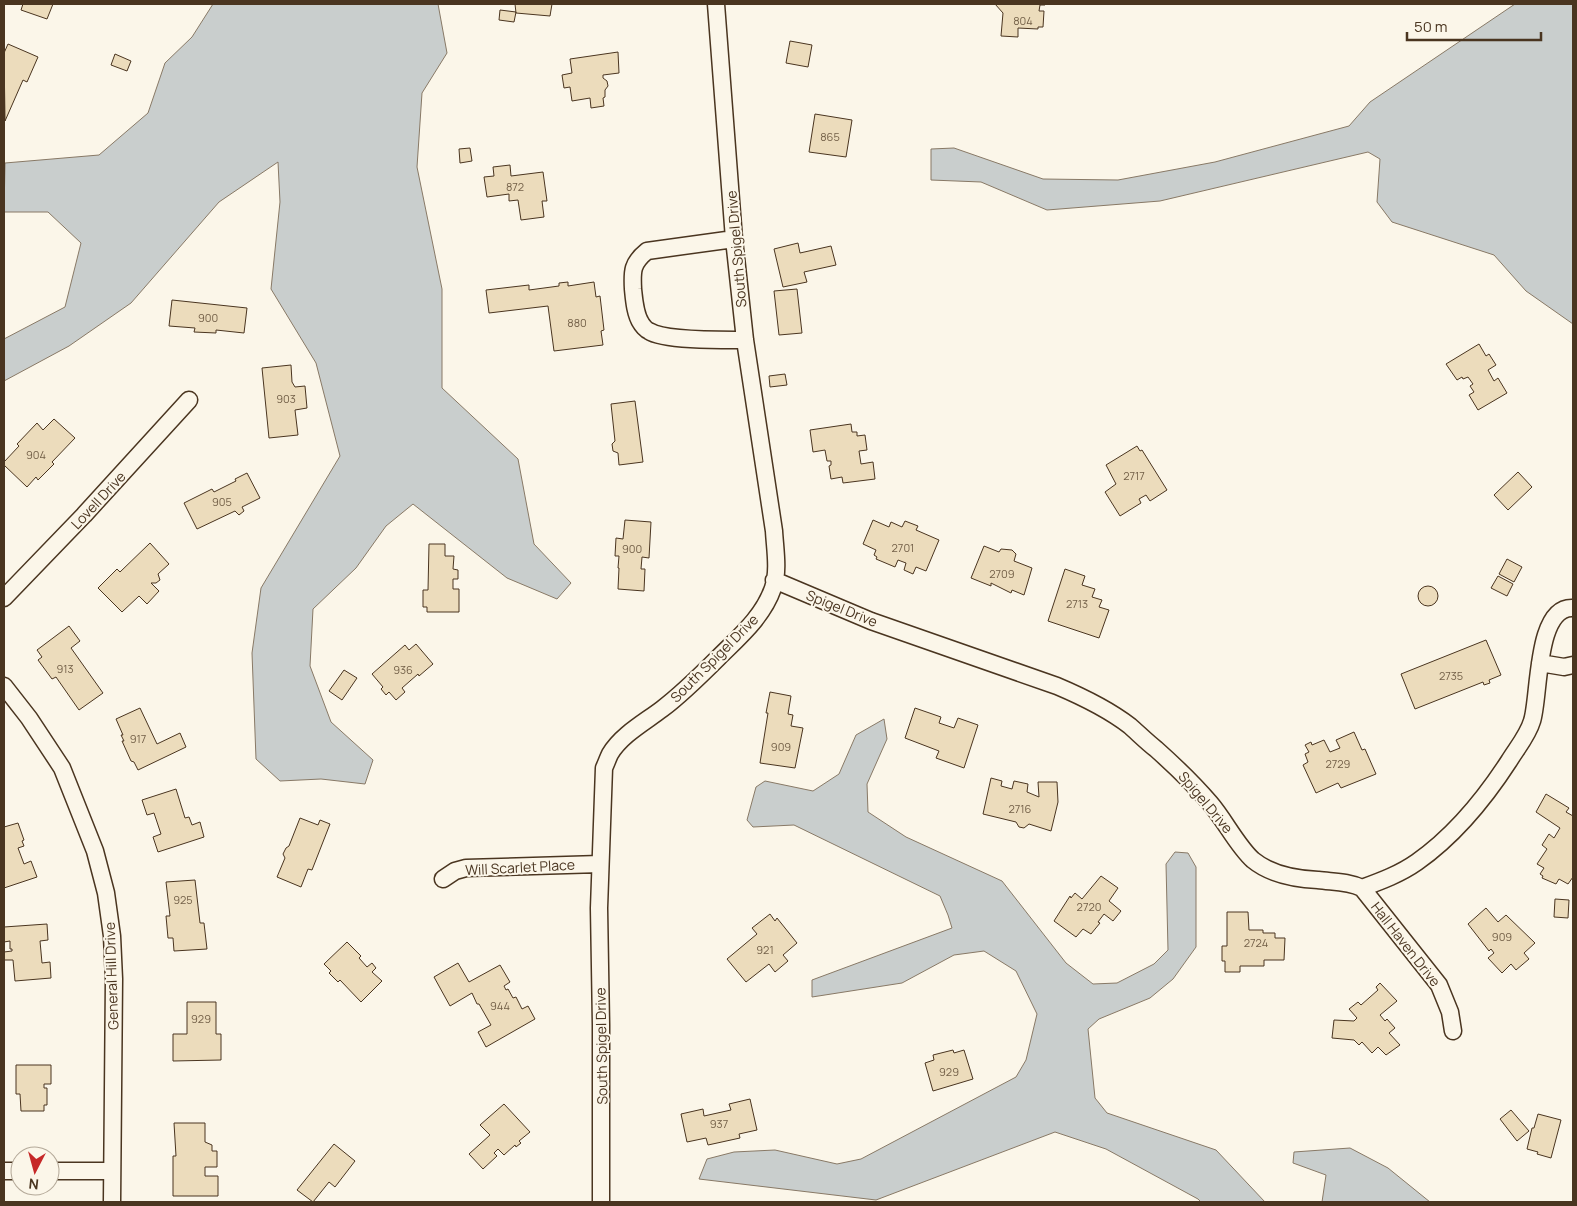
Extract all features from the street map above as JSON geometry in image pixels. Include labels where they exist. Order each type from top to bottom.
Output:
[{"type":"street","name":"South Spigel Drive","points":[[601,1202],[600,864],[604,768],[610,754],[619,742],[665,707],[696,680],[752,624],[765,604],[773,587],[774,580],[776,557],[774,531],[745,340],[734,239],[716,4]]},
{"type":"street","points":[[734,239],[647,251],[638,258],[633,267],[633,289],[637,316],[641,324],[648,331],[658,335],[702,340],[745,340]]},
{"type":"street","name":"Lovell Drive","points":[[4,598],[190,400]]},
{"type":"street","name":"Spigel Drive","points":[[774,580],[871,620],[1081,696],[1110,712],[1131,727],[1196,786],[1222,817],[1253,860],[1269,870],[1287,875],[1314,880],[1352,883],[1362,888]]},
{"type":"street","points":[[1362,888],[1390,877],[1416,863],[1440,844],[1470,813],[1494,783],[1522,741],[1532,722],[1540,662],[1546,638],[1556,614],[1561,610],[1573,608]]},
{"type":"street","points":[[1540,662],[1564,666],[1573,665]]},
{"type":"street","name":"General Hill Drive","points":[[4,686],[29,718],[62,768],[95,851],[106,893],[112,936],[114,979],[112,1202]]},
{"type":"street","name":"Will Scarlet Place","points":[[442,879],[455,871],[466,868],[600,864]]},
{"type":"street","name":"Hall Haven Drive","points":[[1362,888],[1439,985],[1450,1012],[1453,1031]]},
{"type":"street","points":[[60,1171],[112,1171]]},
{"type":"shaded area","points":[[213,4],[438,4],[447,53],[422,93],[417,167],[442,289],[442,388],[518,459],[534,544],[571,583],[557,599],[507,578],[413,504],[386,526],[356,568],[313,609],[310,666],[331,722],[373,760],[365,784],[321,779],[280,781],[256,759],[252,653],[261,588],[340,456],[316,363],[271,289],[280,202],[278,162],[219,202],[131,303],[69,346],[4,381],[4,339],[65,307],[81,243],[48,212],[4,212],[5,163],[99,155],[148,113],[165,63],[192,37]]},
{"type":"shaded area","points":[[1515,4],[1573,4],[1573,324],[1526,291],[1494,255],[1392,222],[1377,202],[1380,159],[1368,152],[1160,201],[1047,210],[981,182],[931,180],[931,149],[954,148],[1043,179],[1118,180],[1215,162],[1349,126],[1370,102]]},
{"type":"shaded area","points":[[884,719],[887,739],[867,784],[868,812],[906,837],[1002,881],[1066,963],[1093,984],[1117,983],[1154,964],[1168,950],[1166,864],[1175,852],[1188,853],[1196,867],[1196,947],[1173,979],[1150,998],[1099,1019],[1088,1029],[1095,1098],[1107,1113],[1216,1150],[1265,1202],[1201,1202],[1106,1149],[1055,1132],[876,1200],[699,1179],[707,1159],[734,1152],[775,1150],[837,1164],[861,1159],[1016,1077],[1026,1060],[1037,1014],[1016,971],[984,951],[954,955],[902,983],[812,997],[812,980],[952,928],[940,896],[794,825],[753,827],[747,820],[756,787],[765,781],[813,791],[839,774],[856,735]]},
{"type":"shaded area","points":[[1350,1148],[1388,1168],[1430,1202],[1322,1202],[1326,1175],[1293,1163],[1294,1152]]},
{"type":"building","points":[[23,4],[53,4],[47,19],[21,10]]},
{"type":"building","points":[[515,4],[552,4],[550,16],[516,13]]},
{"type":"building","points":[[995,4],[1045,4],[1040,5],[1039,11],[1044,11],[1043,27],[1038,27],[1038,29],[1018,28],[1018,37],[1001,36],[1003,13]]},
{"type":"building","points":[[500,10],[516,12],[514,22],[499,20]]},
{"type":"building","points":[[790,41],[812,45],[808,67],[786,63]]},
{"type":"building","points":[[8,44],[38,57],[27,82],[23,80],[5,121],[4,53]]},
{"type":"building","points":[[618,52],[619,73],[603,75],[608,86],[603,98],[604,106],[591,108],[590,98],[572,101],[570,87],[564,88],[562,75],[572,73],[570,59]]},
{"type":"building","points":[[115,54],[131,61],[127,71],[111,65]]},
{"type":"building","points":[[815,114],[852,120],[846,157],[809,152]]},
{"type":"building","points":[[470,148],[472,161],[460,163],[459,149]]},
{"type":"building","points":[[510,165],[511,176],[543,172],[547,201],[542,201],[544,217],[521,220],[518,200],[509,201],[509,194],[487,197],[484,177],[494,176],[493,167]]},
{"type":"building","points":[[798,243],[800,253],[831,246],[836,265],[804,272],[807,282],[783,287],[774,249]]},
{"type":"building","points":[[568,282],[568,286],[594,282],[596,297],[600,296],[604,330],[601,331],[603,345],[554,351],[548,306],[489,313],[486,290],[529,285],[529,290],[559,286],[559,283]]},
{"type":"building","points":[[797,289],[802,333],[779,335],[774,291]]},
{"type":"building","points":[[172,300],[247,308],[244,333],[216,330],[216,333],[194,332],[195,328],[169,326]]},
{"type":"building","points":[[1479,344],[1486,356],[1489,354],[1496,365],[1488,370],[1494,381],[1498,378],[1507,393],[1478,410],[1469,395],[1474,392],[1470,386],[1473,384],[1468,377],[1463,379],[1462,377],[1457,380],[1446,364]]},
{"type":"building","points":[[291,365],[292,382],[295,387],[305,386],[307,408],[295,410],[298,435],[269,438],[262,368]]},
{"type":"building","points":[[785,374],[787,385],[770,387],[769,376]]},
{"type":"building","points":[[635,401],[643,462],[619,465],[618,453],[613,451],[612,444],[615,441],[611,404]]},
{"type":"building","points":[[54,419],[75,438],[52,462],[54,464],[38,480],[36,477],[27,487],[4,465],[4,462],[19,446],[17,444],[37,423],[43,430]]},
{"type":"building","points":[[851,424],[852,432],[857,432],[857,436],[865,435],[867,450],[859,451],[861,464],[873,462],[875,479],[843,483],[842,477],[831,479],[829,466],[831,461],[827,461],[825,450],[813,452],[810,430]]},
{"type":"building","points":[[1137,446],[1140,451],[1142,450],[1167,490],[1150,501],[1146,495],[1139,499],[1141,503],[1120,516],[1105,492],[1116,484],[1106,465]]},
{"type":"building","points":[[1518,472],[1532,487],[1508,510],[1494,495]]},
{"type":"building","points":[[247,473],[260,498],[242,507],[244,511],[239,515],[235,511],[197,529],[184,503],[212,489],[214,492]]},
{"type":"building","points":[[625,520],[651,522],[649,558],[642,557],[641,569],[645,569],[644,591],[618,589],[619,556],[615,556],[616,538],[623,539]]},
{"type":"building","points":[[873,520],[889,527],[891,522],[902,527],[905,521],[918,526],[916,530],[939,540],[926,571],[916,567],[913,574],[904,570],[906,563],[898,560],[895,567],[876,559],[877,557],[874,555],[876,550],[863,544]]},
{"type":"building","points":[[150,543],[169,564],[158,574],[160,580],[156,583],[151,583],[159,591],[147,604],[139,596],[122,612],[98,588],[117,569],[120,572]]},
{"type":"building","points":[[429,544],[445,544],[445,556],[454,556],[453,569],[458,570],[458,579],[453,579],[453,589],[459,589],[459,612],[427,612],[427,607],[423,607],[423,590],[428,590]]},
{"type":"building","points":[[984,546],[999,552],[1001,549],[1012,550],[1016,554],[1014,561],[1032,568],[1024,595],[1012,590],[1011,593],[991,583],[991,586],[971,578]]},
{"type":"building","points":[[1507,559],[1522,567],[1514,582],[1499,574]]},
{"type":"building","points":[[1065,569],[1085,576],[1082,585],[1095,589],[1092,597],[1102,600],[1099,607],[1109,610],[1099,638],[1048,621]]},
{"type":"building","points":[[1498,576],[1513,584],[1507,596],[1491,588]]},
{"type":"building","points":[[1428,586],[1435,589],[1438,596],[1435,603],[1428,606],[1421,603],[1418,596],[1421,589]]},
{"type":"building","points":[[69,626],[80,641],[71,648],[103,693],[79,710],[56,677],[52,679],[38,660],[42,657],[37,650]]},
{"type":"building","points":[[1486,640],[1501,675],[1489,680],[1490,683],[1484,685],[1483,682],[1415,709],[1401,674]]},
{"type":"building","points":[[416,644],[433,664],[402,688],[405,692],[396,700],[389,692],[386,695],[381,689],[383,687],[372,674],[405,645],[409,650]]},
{"type":"building","points":[[344,670],[357,678],[342,700],[329,691]]},
{"type":"building","points":[[770,692],[791,696],[788,714],[793,715],[791,726],[803,728],[795,768],[760,763]]},
{"type":"building","points":[[140,708],[157,744],[180,733],[186,747],[138,770],[134,762],[131,761],[122,741],[124,741],[121,735],[123,735],[116,719]]},
{"type":"building","points":[[915,708],[941,717],[939,723],[954,728],[958,718],[978,725],[964,768],[936,758],[939,751],[905,738]]},
{"type":"building","points":[[1354,732],[1362,750],[1365,749],[1376,774],[1341,788],[1338,783],[1316,793],[1303,765],[1308,762],[1305,754],[1309,752],[1305,745],[1311,742],[1312,745],[1324,740],[1330,752],[1340,748],[1336,740]]},
{"type":"building","points":[[991,778],[1002,781],[1001,786],[1012,789],[1014,781],[1028,784],[1027,792],[1039,797],[1038,782],[1057,782],[1058,802],[1051,831],[1029,824],[1024,828],[1019,827],[1016,822],[983,814]]},
{"type":"building","points":[[176,789],[185,818],[189,817],[192,825],[200,822],[204,837],[158,852],[153,837],[161,834],[154,813],[147,815],[142,800]]},
{"type":"building","points":[[1546,794],[1569,808],[1566,812],[1573,816],[1573,877],[1568,884],[1559,879],[1556,884],[1542,878],[1543,876],[1540,874],[1544,868],[1537,864],[1547,849],[1542,845],[1549,834],[1554,838],[1560,828],[1536,812]]},
{"type":"building","points":[[300,818],[318,825],[320,820],[330,824],[312,870],[308,869],[301,887],[277,877],[285,858],[283,854],[289,846]]},
{"type":"building","points":[[18,823],[24,840],[22,841],[24,846],[18,848],[24,864],[31,861],[37,877],[4,888],[4,827]]},
{"type":"building","points":[[1101,876],[1118,888],[1109,901],[1121,911],[1113,921],[1104,914],[1098,922],[1100,923],[1091,934],[1083,929],[1076,937],[1054,921],[1070,896],[1071,898],[1075,893],[1082,899]]},
{"type":"building","points":[[195,880],[200,923],[204,923],[207,949],[174,951],[173,938],[168,938],[166,916],[170,916],[166,882]]},
{"type":"building","points":[[1555,899],[1569,900],[1568,918],[1554,917]]},
{"type":"building","points":[[1486,908],[1498,922],[1506,915],[1535,943],[1524,953],[1529,959],[1516,970],[1511,964],[1502,973],[1488,958],[1494,953],[1491,949],[1489,951],[1468,924]]},
{"type":"building","points":[[1227,912],[1248,912],[1249,930],[1263,930],[1263,933],[1275,933],[1275,938],[1285,938],[1284,960],[1264,960],[1264,966],[1240,966],[1240,972],[1225,972],[1225,961],[1222,961],[1222,946],[1227,946]]},
{"type":"building","points":[[770,914],[775,921],[777,918],[797,943],[783,955],[788,961],[775,972],[769,964],[746,982],[727,959],[757,934],[752,928]]},
{"type":"building","points":[[47,924],[48,940],[40,941],[42,963],[50,962],[51,978],[15,981],[13,960],[4,960],[4,952],[12,951],[12,949],[10,949],[10,941],[4,942],[4,927]]},
{"type":"building","points":[[347,942],[361,956],[359,958],[367,967],[372,963],[376,968],[372,972],[382,981],[361,1002],[340,980],[338,982],[329,973],[331,971],[324,964]]},
{"type":"building","points":[[458,963],[469,982],[500,965],[510,982],[504,986],[506,990],[508,989],[513,998],[516,997],[522,1009],[528,1006],[535,1019],[486,1047],[478,1032],[491,1025],[472,993],[450,1006],[434,977]]},
{"type":"building","points":[[1380,983],[1397,1001],[1380,1015],[1385,1021],[1387,1019],[1395,1028],[1389,1033],[1400,1045],[1386,1055],[1378,1047],[1372,1053],[1362,1042],[1359,1045],[1354,1040],[1332,1038],[1334,1020],[1354,1021],[1357,1018],[1349,1009],[1358,1002],[1361,1005],[1378,990],[1376,987]]},
{"type":"building","points":[[187,1002],[216,1002],[216,1034],[221,1034],[221,1060],[173,1061],[173,1034],[187,1034]]},
{"type":"building","points":[[953,1050],[954,1053],[964,1050],[973,1079],[933,1091],[925,1063],[934,1060],[933,1055]]},
{"type":"building","points":[[16,1065],[51,1065],[51,1084],[44,1084],[44,1088],[47,1088],[47,1105],[44,1105],[44,1111],[21,1111],[20,1094],[16,1094]]},
{"type":"building","points":[[750,1099],[757,1130],[739,1134],[740,1138],[708,1145],[706,1138],[687,1142],[681,1114],[703,1109],[704,1116],[731,1110],[729,1104]]},
{"type":"building","points":[[504,1104],[530,1132],[519,1141],[521,1143],[516,1147],[515,1145],[504,1155],[498,1149],[494,1153],[497,1156],[483,1169],[469,1154],[490,1135],[480,1125]]},
{"type":"building","points":[[1511,1110],[1529,1131],[1517,1141],[1500,1119]]},
{"type":"building","points":[[1538,1114],[1561,1120],[1551,1158],[1527,1149],[1532,1128],[1534,1128]]},
{"type":"building","points":[[174,1123],[205,1123],[205,1142],[212,1145],[212,1151],[217,1151],[217,1167],[205,1167],[205,1176],[218,1176],[218,1196],[173,1196],[173,1156],[176,1156]]},
{"type":"building","points":[[334,1144],[355,1161],[335,1187],[329,1182],[313,1202],[297,1190]]}]
